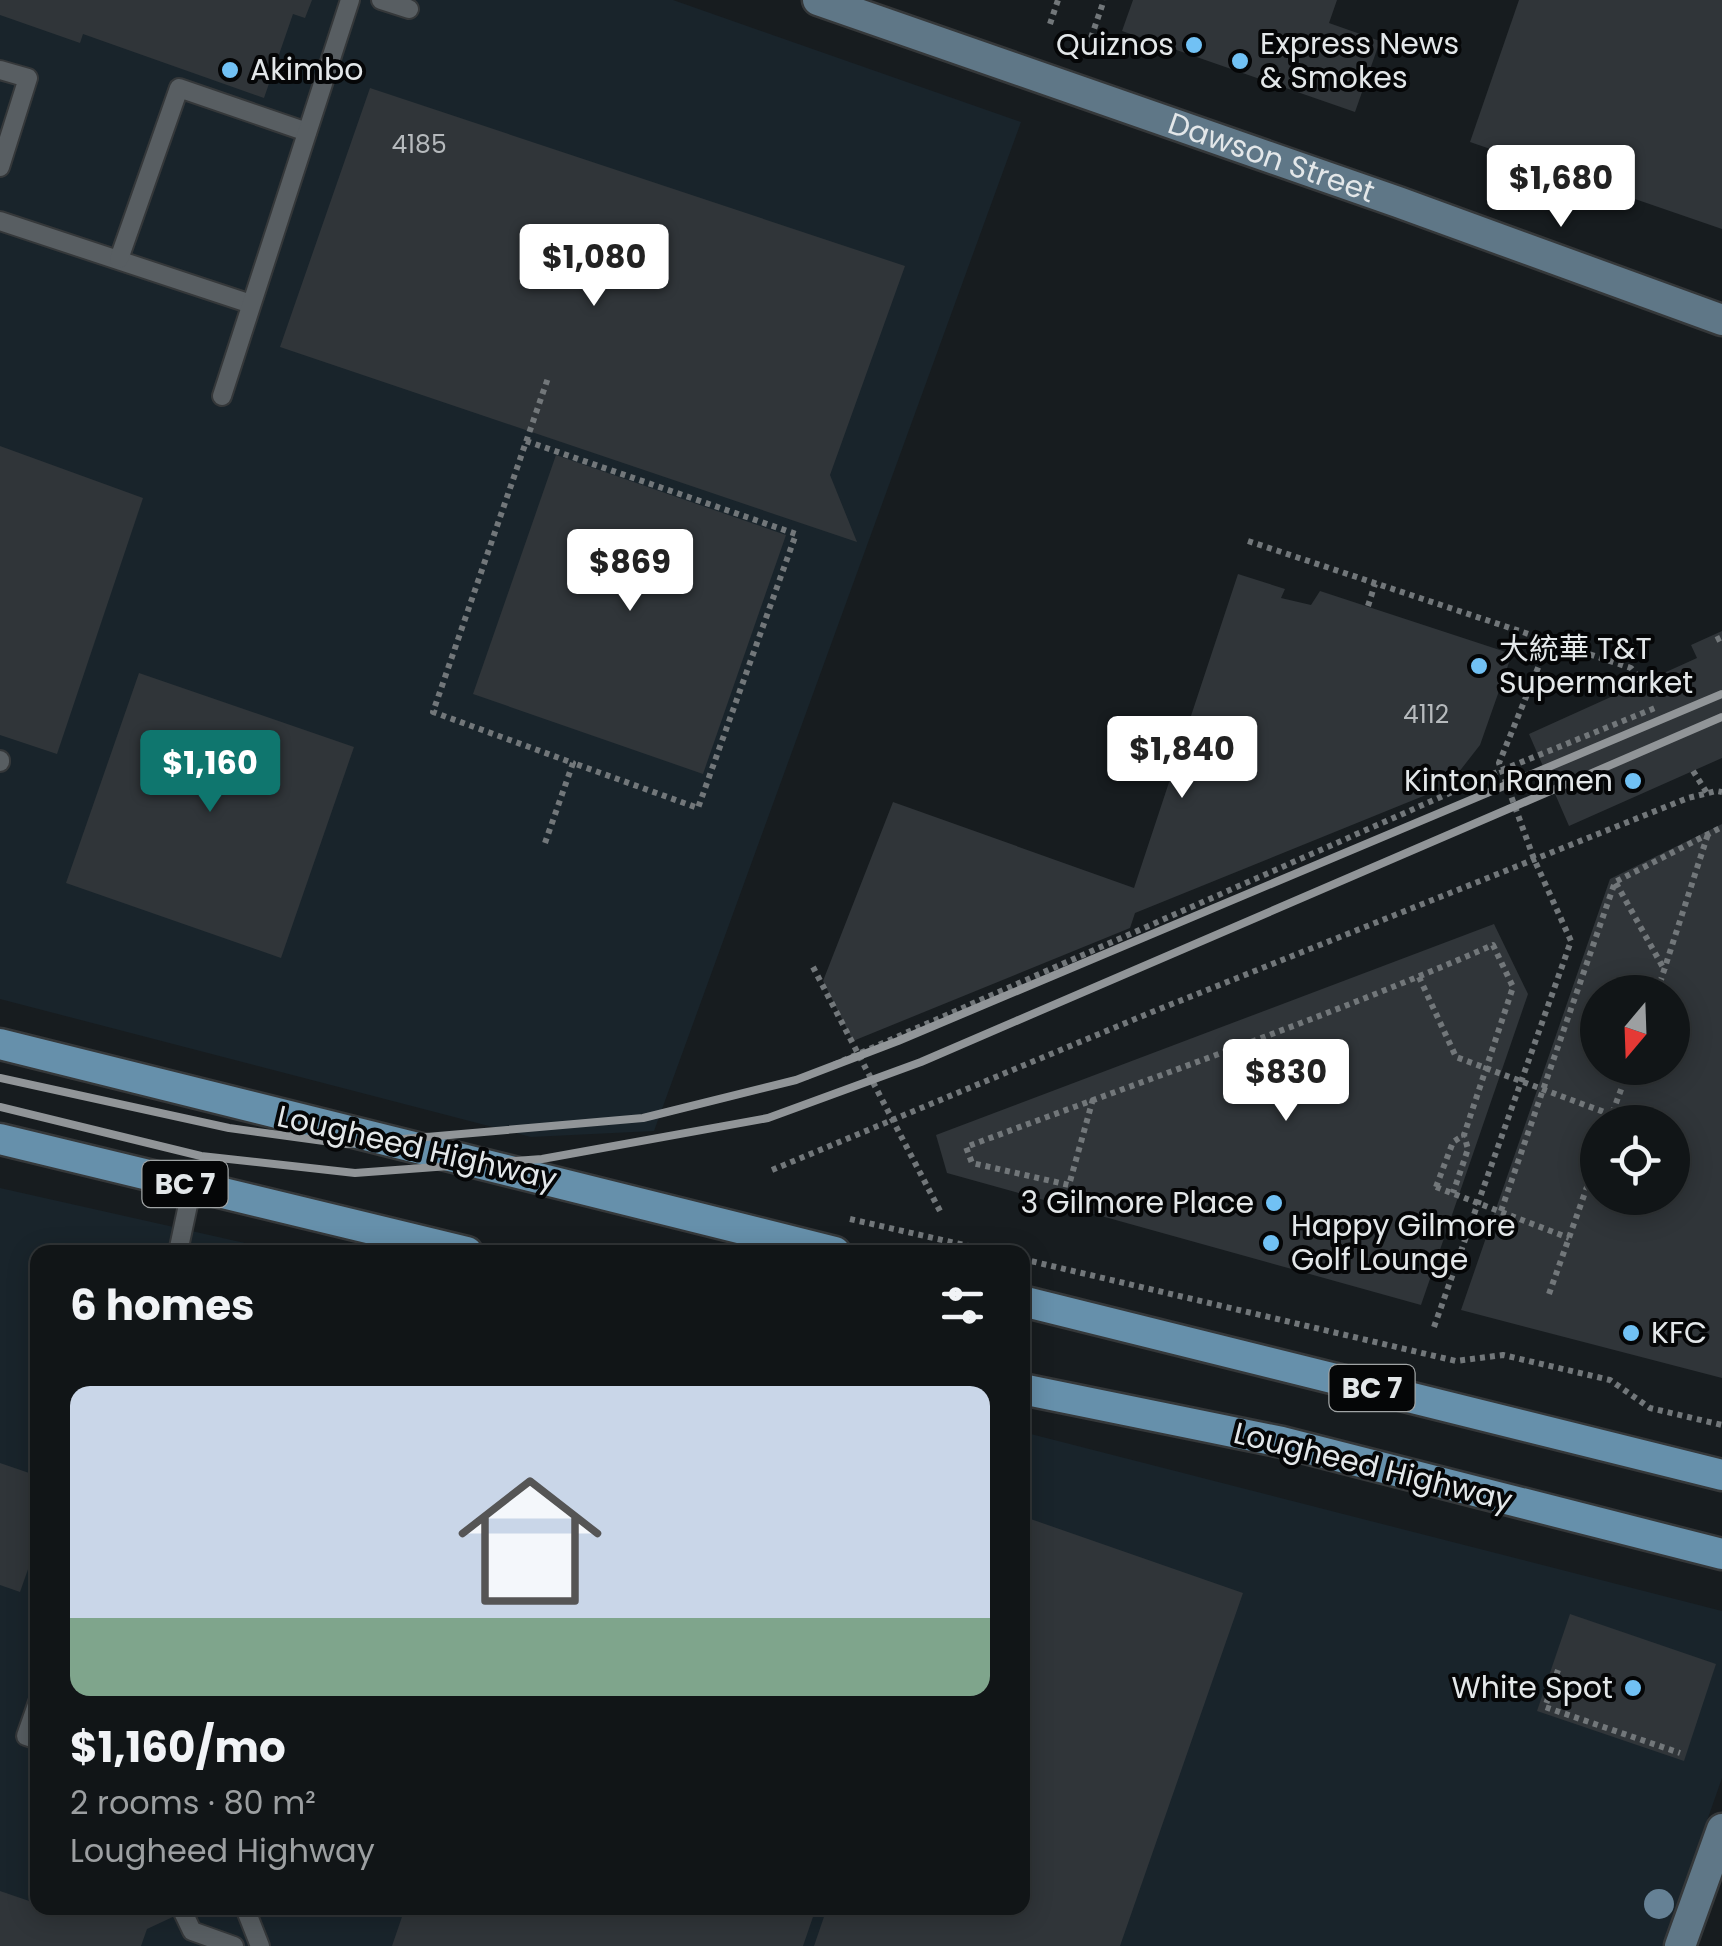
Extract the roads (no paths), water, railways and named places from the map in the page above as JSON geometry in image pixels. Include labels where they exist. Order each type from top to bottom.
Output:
[{"type":"main road","name":"Lougheed Highway","points":[[0,1044],[807,1245]]},
{"type":"main road","name":"BC 7","points":[[0,1139],[438,1245]]},
{"type":"main road","name":"BC 7","points":[[1030,1303],[1722,1476]]},
{"type":"main road","name":"Lougheed Highway","points":[[1030,1391],[1282,1442],[1722,1554]]},
{"type":"street","name":"Dawson Street","points":[[818,0],[1722,320]]},
{"type":"street","points":[[1680,1946],[1722,1829]]},
{"type":"lane","points":[[222,396],[350,0]]},
{"type":"lane","points":[[381,0],[409,10]]},
{"type":"lane","points":[[0,70],[28,78],[0,168]]},
{"type":"lane","points":[[119,260],[179,88],[307,132]]},
{"type":"lane","points":[[0,221],[251,304]]},
{"type":"lane","points":[[179,1245],[192,1186]]},
{"type":"lane","points":[[184,1915],[192,1931],[234,1946]]},
{"type":"lane","points":[[248,1915],[260,1946]]},
{"type":"railway","points":[[0,1078],[229,1128],[346,1144],[643,1118],[796,1080],[898,1041],[1722,694]]},
{"type":"railway","points":[[0,1107],[201,1156],[355,1173],[542,1159],[768,1118],[921,1062],[1722,717]]},
{"type":"place","name":"Quiznos","points":[[1194,45]]},
{"type":"place","name":"Express News & Smokes","points":[[1240,61]]},
{"type":"place","name":"Akimbo","points":[[230,70]]},
{"type":"place","name":"大統華 T&T Supermarket","points":[[1479,666]]},
{"type":"place","name":"Kinton Ramen","points":[[1633,781]]},
{"type":"place","name":"3 Gilmore Place","points":[[1274,1203]]},
{"type":"place","name":"Happy Gilmore Golf Lounge","points":[[1271,1243]]},
{"type":"place","name":"KFC","points":[[1631,1333]]},
{"type":"place","name":"White Spot","points":[[1633,1688]]}]
